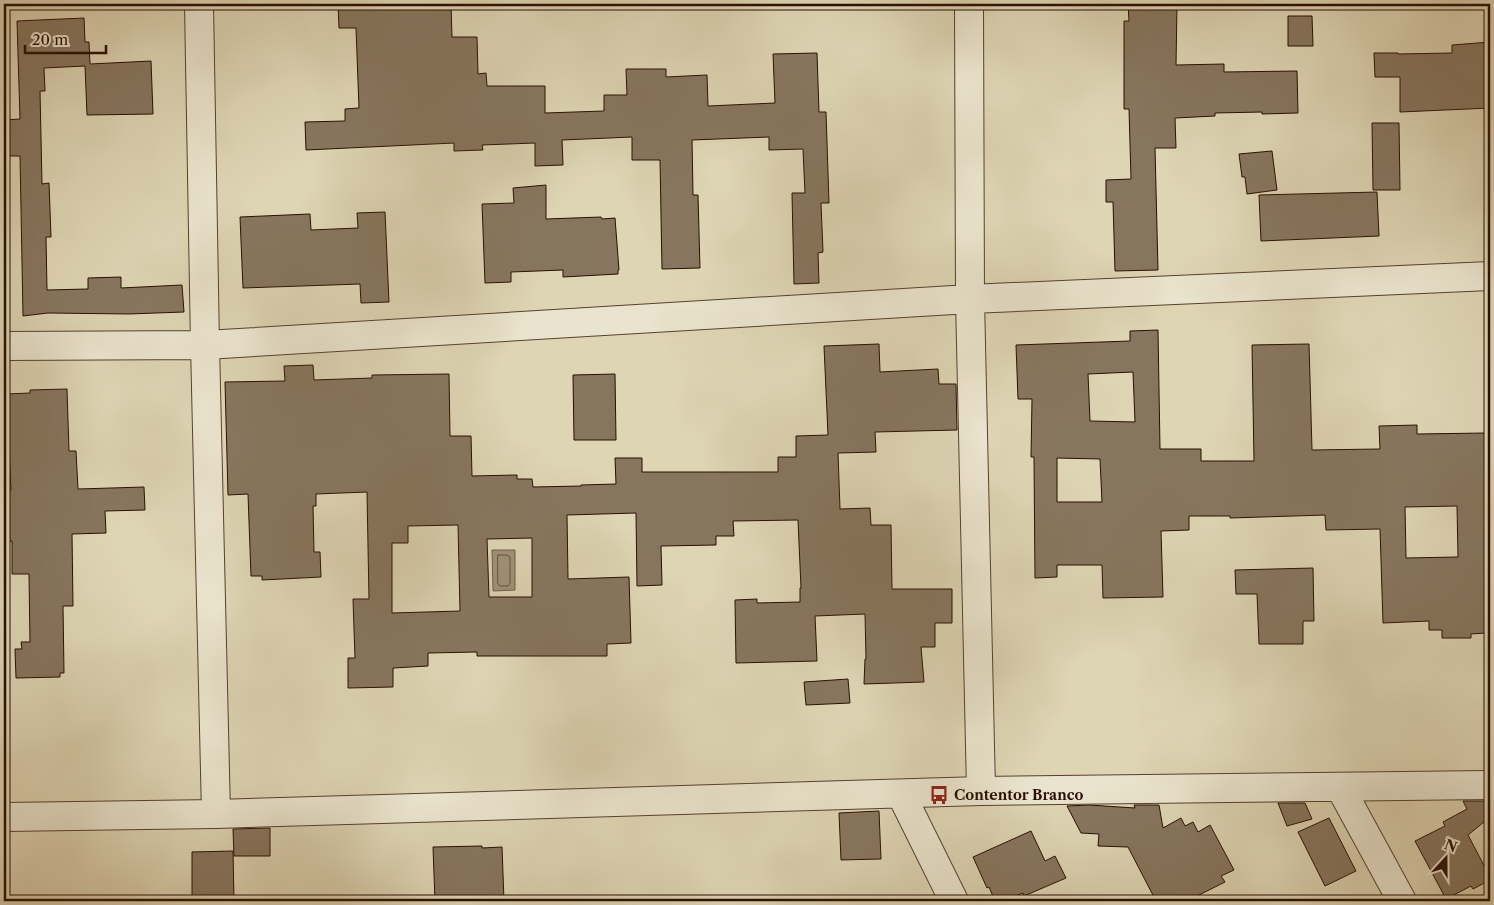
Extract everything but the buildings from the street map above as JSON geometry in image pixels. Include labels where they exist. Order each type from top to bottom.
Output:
[{"type":"street","points":[[199,4],[216,814]]},
{"type":"street","points":[[968,4],[970,299],[980,791]]},
{"type":"street","points":[[4,346],[205,345],[970,299],[1490,276]]},
{"type":"street","points":[[4,817],[216,814],[980,791],[1490,785]]},
{"type":"street","points":[[1340,787],[1402,901]]},
{"type":"street","points":[[901,794],[954,901]]},
{"type":"water","points":[[492,550],[515,550],[515,590],[493,591]]},
{"type":"place","name":"Contentor Branco","points":[[939,795]]}]
